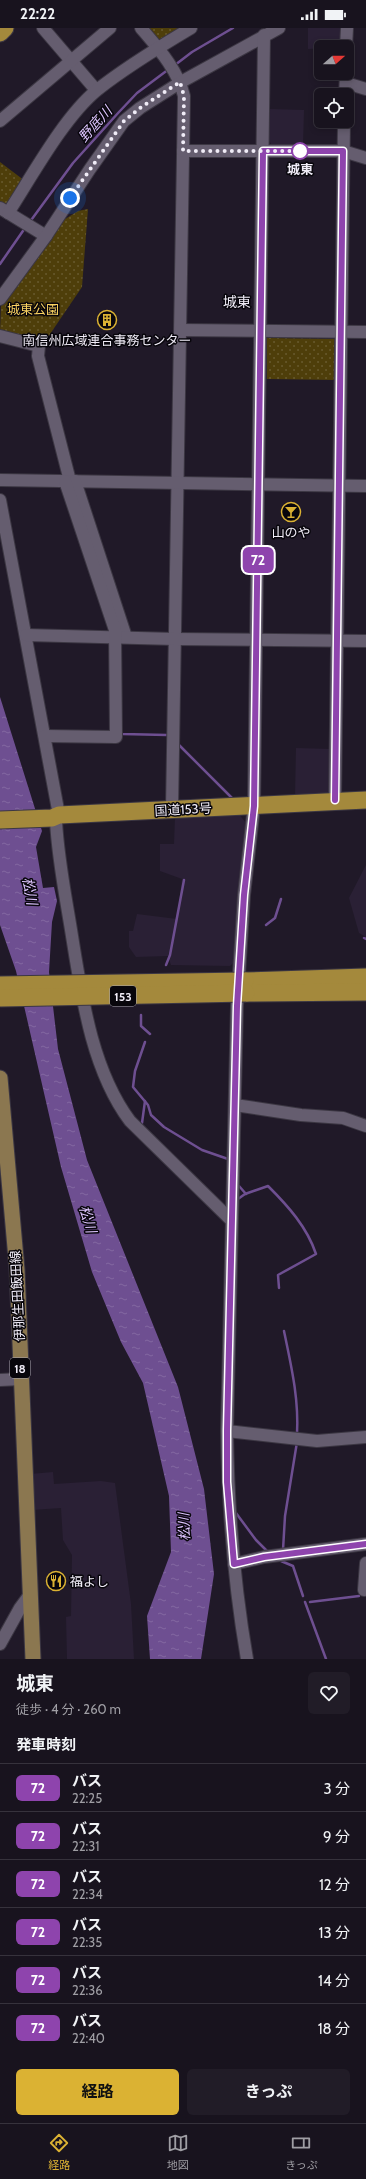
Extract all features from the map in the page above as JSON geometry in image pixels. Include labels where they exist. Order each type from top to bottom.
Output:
[{"type":"highway","points":[[0,33],[5,28]]},
{"type":"highway","name":"国道153号","points":[[0,820],[335,800],[366,800]]},
{"type":"highway","name":"153","points":[[0,998],[245,987],[366,977]]},
{"type":"highway","name":"153","points":[[0,985],[245,987],[366,992]]},
{"type":"main road","name":"伊那生田飯田線","points":[[0,1078],[5,1187],[17,1270],[33,1659]]},
{"type":"street","points":[[43,28],[96,90]]},
{"type":"street","points":[[0,121],[110,28]]},
{"type":"street","points":[[141,28],[179,80],[184,96],[172,809]]},
{"type":"street","points":[[42,234],[7,212],[66,124],[96,90],[160,52],[191,28]]},
{"type":"street","points":[[0,299],[42,234],[124,121],[179,80],[279,28]]},
{"type":"street","points":[[346,40],[347,28]]},
{"type":"street","points":[[247,1659],[234,1564],[227,1482],[227,1431],[238,990],[244,895],[254,806],[264,35]]},
{"type":"street","points":[[346,84],[366,89]]},
{"type":"street","points":[[335,800],[344,128]]},
{"type":"street","points":[[183,151],[343,151],[366,158]]},
{"type":"street","points":[[181,330],[366,332]]},
{"type":"street","points":[[0,336],[39,346],[38,356],[70,481],[121,637],[116,737],[44,736]]},
{"type":"street","points":[[0,480],[259,483],[366,486]]},
{"type":"street","points":[[0,500],[44,736],[56,816],[61,872],[84,1008],[92,1040],[118,1104],[130,1121],[232,1220]]},
{"type":"street","points":[[26,635],[175,639],[366,641]]},
{"type":"street","points":[[235,1105],[301,1115],[343,1118],[366,1126]]},
{"type":"street","points":[[0,1380],[21,1379]]},
{"type":"street","points":[[227,1431],[317,1441],[366,1437]]},
{"type":"street","points":[[234,1564],[264,1557],[366,1544]]},
{"type":"street","points":[[364,1590],[366,1563]]},
{"type":"street","points":[[0,1644],[20,1608],[31,1594]]},
{"type":"shaded area","points":[[308,28],[340,28],[340,40],[314,40],[314,49],[308,49]]},
{"type":"shaded area","points":[[269,109],[304,110],[303,144],[271,144],[269,140]]},
{"type":"shaded area","points":[[296,748],[331,749],[331,794],[295,798]]},
{"type":"shaded area","points":[[238,813],[246,823],[234,962],[230,966],[171,965],[168,956],[136,957],[129,947],[129,931],[133,931],[137,914],[177,919],[182,879],[160,871],[160,844],[174,844],[175,816]]},
{"type":"shaded area","points":[[366,865],[366,937],[359,933],[349,898]]},
{"type":"shaded area","points":[[53,1472],[54,1484],[101,1481],[115,1483],[131,1604],[134,1659],[67,1659],[66,1617],[71,1616],[72,1555],[63,1540],[61,1508],[32,1510],[30,1474]]},
{"type":"green space","points":[[147,28],[184,28],[159,42]]},
{"type":"green space","points":[[0,162],[25,181],[8,206],[0,204]]},
{"type":"green space","name":"城東公園","points":[[88,209],[82,287],[46,340],[38,341],[0,333],[1,304],[62,221],[78,211]]},
{"type":"green space","points":[[267,338],[335,339],[335,380],[267,379]]},
{"type":"water","name":"松川","points":[[0,697],[42,831],[36,847],[43,888],[54,887],[57,901],[52,922],[49,972],[58,1049],[87,1160],[178,1387],[204,1489],[214,1574],[201,1659],[150,1659],[147,1616],[171,1552],[169,1496],[143,1383],[121,1342],[92,1272],[61,1167],[16,971],[0,925]]},
{"type":"waterway","name":"野底川","points":[[175,65],[192,52],[233,28]]},
{"type":"waterway","name":"野底川","points":[[29,223],[73,163],[119,112],[137,93],[169,69]]},
{"type":"waterway","name":"野底川","points":[[0,264],[25,228]]},
{"type":"waterway","points":[[120,731],[122,734],[167,735]]},
{"type":"waterway","points":[[179,745],[233,799]]},
{"type":"waterway","points":[[166,965],[170,955],[184,880]]},
{"type":"waterway","points":[[266,925],[275,918],[281,899]]},
{"type":"waterway","points":[[141,1015],[141,1026],[150,1034]]},
{"type":"waterway","points":[[145,1042],[135,1071],[133,1087],[148,1105],[151,1115],[164,1127],[202,1150],[228,1159]]},
{"type":"waterway","points":[[142,1123],[145,1101]]},
{"type":"waterway","points":[[239,1186],[246,1194]]},
{"type":"waterway","points":[[238,1199],[245,1194],[268,1186],[283,1201],[308,1235],[316,1254],[278,1275],[279,1288]]},
{"type":"waterway","points":[[284,1331],[296,1395],[297,1434]]},
{"type":"waterway","points":[[283,1550],[285,1516],[297,1442]]},
{"type":"waterway","points":[[236,1513],[256,1540],[268,1552]]},
{"type":"waterway","points":[[281,1561],[293,1566],[303,1596]]},
{"type":"waterway","points":[[310,1602],[359,1596]]},
{"type":"waterway","points":[[305,1602],[326,1659]]},
{"type":"bus line","name":"72","points":[[335,800],[343,151],[263,151],[254,806],[244,895],[237,1006],[227,1482],[234,1564],[288,1553],[366,1544]]},
{"type":"place","name":"城東","points":[[300,151]]},
{"type":"place","name":"南信州広域連合事務センター","points":[[107,320]]},
{"type":"place","name":"山のや","points":[[291,512]]},
{"type":"place","name":"福よし","points":[[56,1581]]},
{"type":"district","name":"城東","points":[[237,302]]},
{"type":"route","points":[[70,198],[124,121],[140,108],[180,82],[184,96],[183,151],[300,151]]}]
